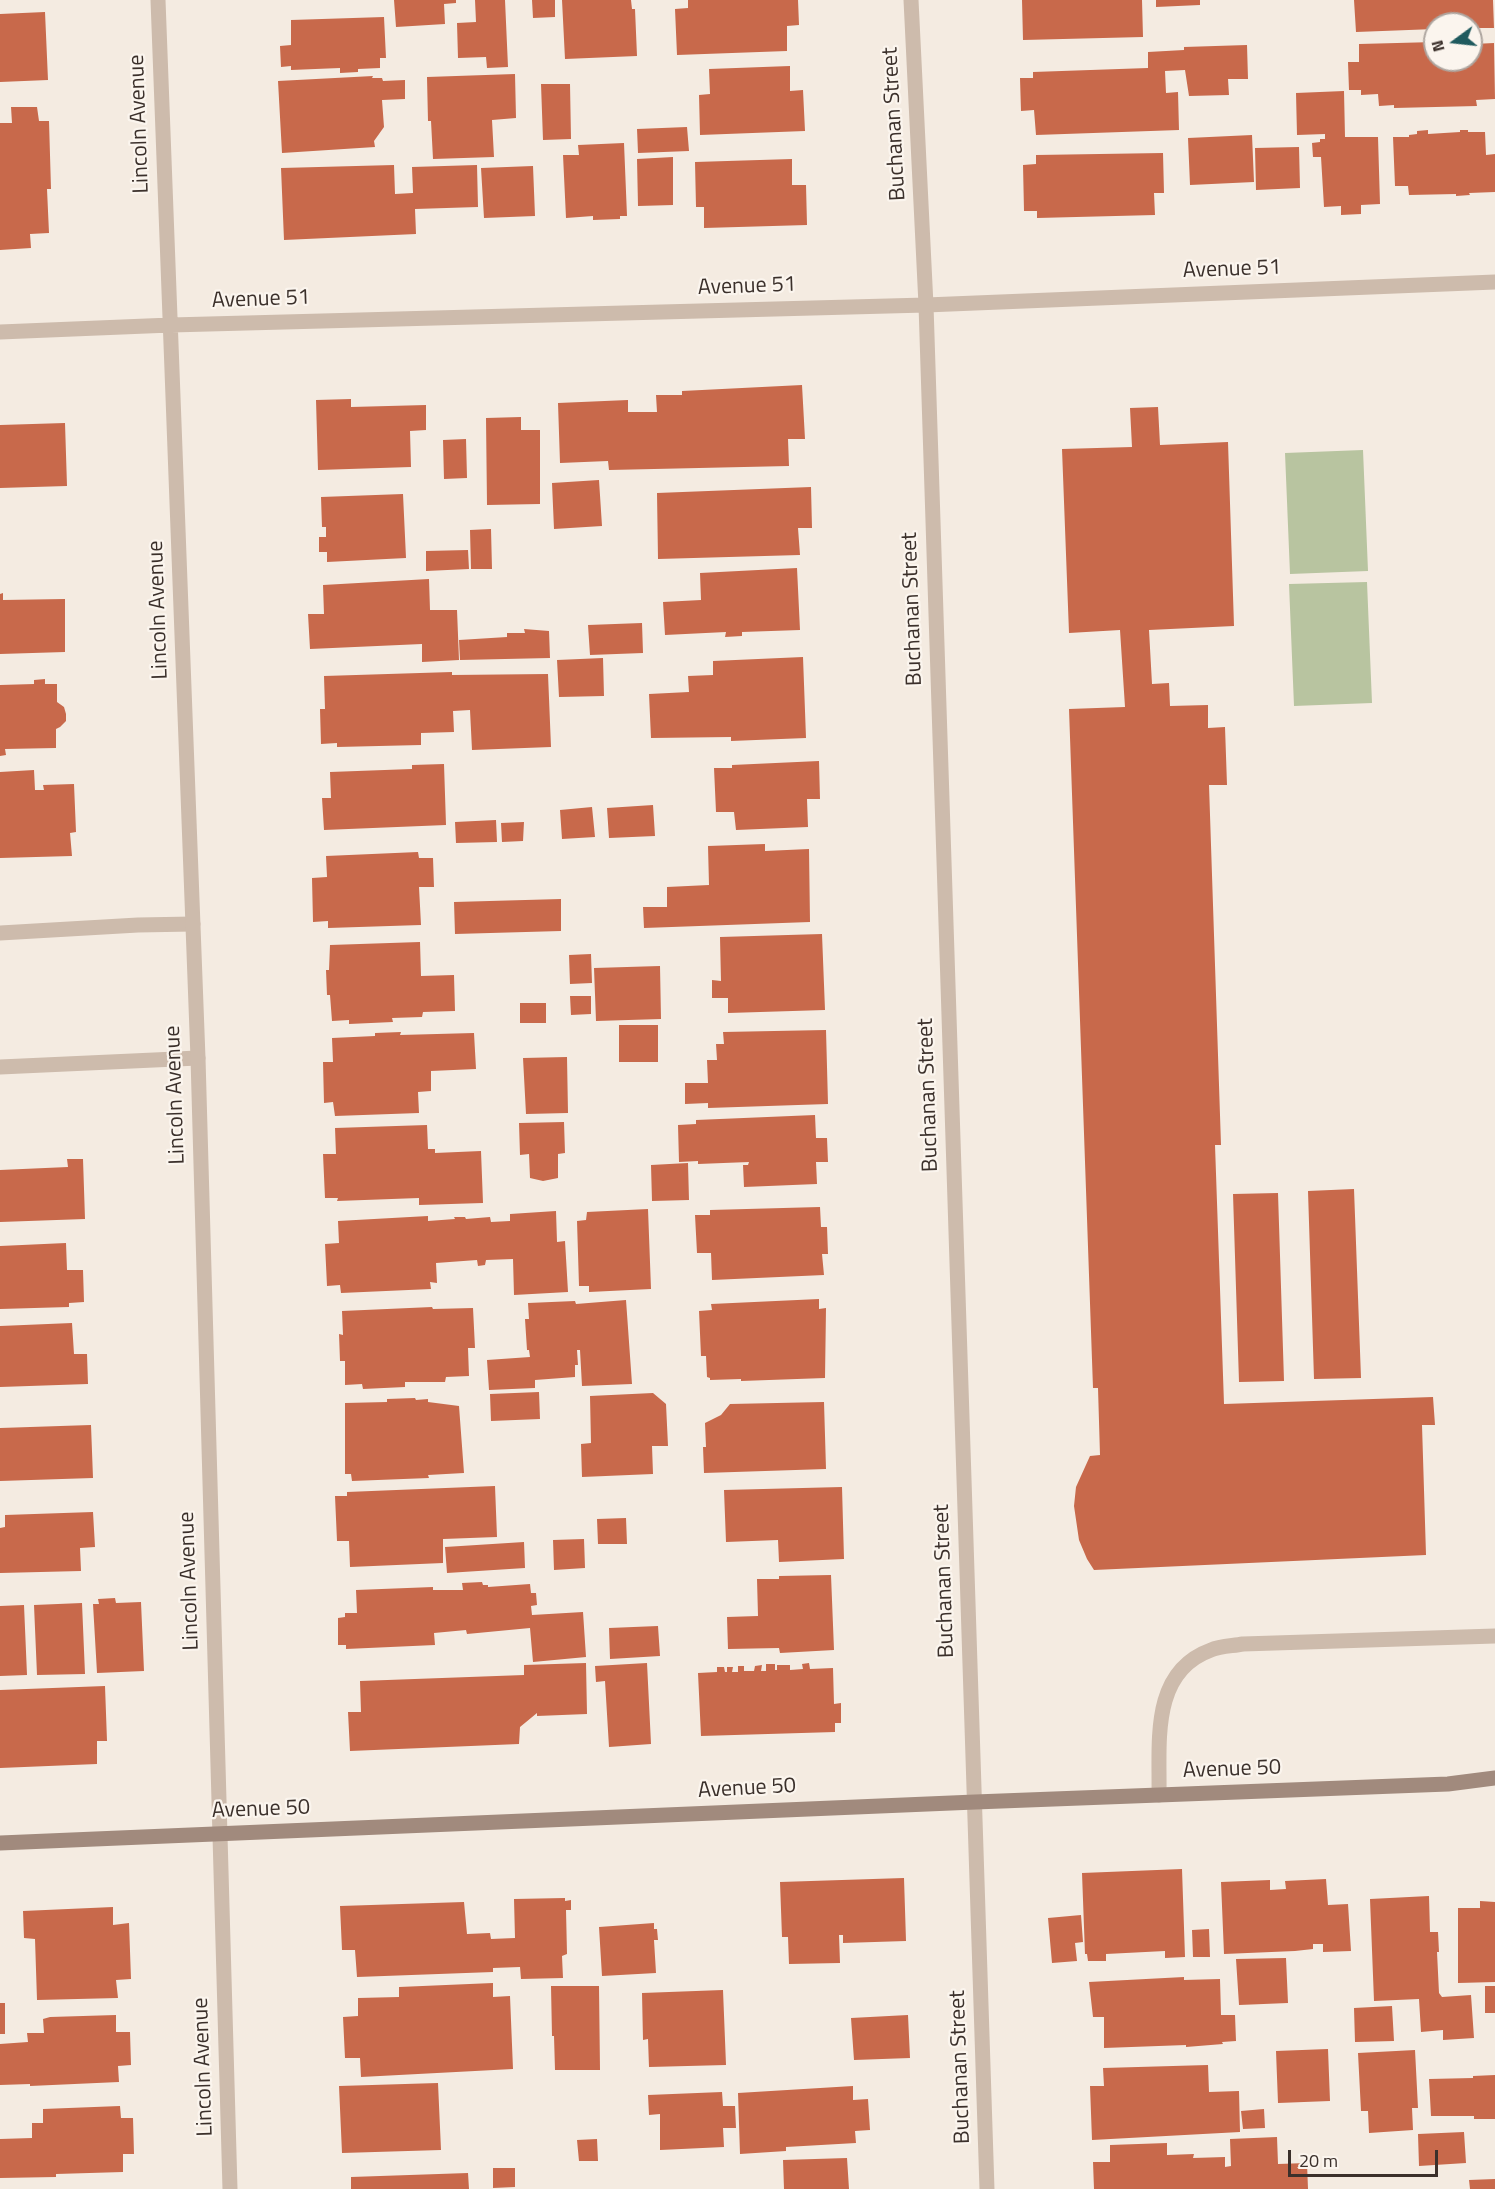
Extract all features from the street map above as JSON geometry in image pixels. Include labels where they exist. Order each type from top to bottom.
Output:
[{"type":"street","name":"Lincoln Avenue","points":[[158,0],[198,1058],[230,2189]]},
{"type":"street","name":"Buchanan Street","points":[[911,0],[926,305],[987,2189]]},
{"type":"street","name":"Avenue 51","points":[[0,332],[171,325],[926,305],[1495,282]]},
{"type":"street","points":[[0,933],[193,924]]},
{"type":"street","points":[[0,1067],[198,1058]]},
{"type":"street","points":[[1159,1795],[1160,1718],[1164,1699],[1175,1677],[1192,1660],[1211,1650],[1243,1644],[1495,1636]]},
{"type":"street","name":"Avenue 50","points":[[0,1843],[1448,1784],[1495,1778]]},
{"type":"green space","points":[[1363,450],[1368,571],[1290,574],[1285,453]]},
{"type":"green space","points":[[1367,582],[1372,703],[1294,706],[1289,584]]},
{"type":"building","points":[[394,0],[456,0],[456,3],[444,4],[445,24],[396,27]]},
{"type":"building","points":[[475,0],[505,0],[508,67],[487,68],[486,57],[458,58],[457,23],[476,22]]},
{"type":"building","points":[[532,0],[555,0],[555,17],[533,18]]},
{"type":"building","points":[[562,0],[631,0],[632,9],[635,9],[637,56],[565,59]]},
{"type":"building","points":[[688,0],[798,0],[799,25],[787,26],[787,51],[677,55],[675,9],[688,8]]},
{"type":"building","points":[[1022,0],[1142,0],[1143,37],[1023,40]]},
{"type":"building","points":[[1156,0],[1200,0],[1200,5],[1156,7]]},
{"type":"building","points":[[1354,0],[1493,0],[1494,28],[1483,28],[1483,12],[1423,12],[1423,29],[1356,32]]},
{"type":"building","points":[[45,12],[48,80],[0,82],[0,14]]},
{"type":"building","points":[[384,17],[386,58],[380,58],[380,68],[340,73],[340,68],[291,70],[291,66],[281,67],[280,46],[291,45],[291,20]]},
{"type":"building","points":[[1423,42],[1423,72],[1483,72],[1483,44],[1494,43],[1495,99],[1476,100],[1477,106],[1394,108],[1394,105],[1379,106],[1378,94],[1361,95],[1361,90],[1349,90],[1348,62],[1359,62],[1359,44]]},
{"type":"building","points":[[1247,45],[1248,79],[1228,79],[1229,95],[1189,96],[1185,70],[1165,71],[1166,93],[1178,92],[1179,130],[1036,135],[1034,110],[1021,111],[1020,78],[1033,78],[1033,72],[1148,68],[1148,52],[1184,50],[1184,47]]},
{"type":"building","points":[[790,66],[790,91],[803,90],[805,131],[700,135],[699,95],[710,94],[709,69]]},
{"type":"building","points":[[515,74],[516,118],[492,120],[494,157],[433,159],[431,121],[428,121],[427,77]]},
{"type":"building","points":[[373,76],[372,78],[382,78],[383,81],[405,80],[405,99],[382,100],[384,127],[374,141],[375,147],[282,153],[278,81]]},
{"type":"building","points":[[541,84],[570,84],[571,139],[543,140]]},
{"type":"building","points":[[1344,91],[1345,137],[1378,137],[1380,204],[1361,205],[1361,214],[1341,215],[1341,206],[1324,207],[1321,157],[1313,157],[1312,143],[1325,139],[1325,134],[1297,135],[1296,93]]},
{"type":"building","points":[[11,107],[37,107],[39,121],[49,121],[51,189],[47,189],[49,233],[30,234],[31,248],[0,250],[0,123],[12,123]]},
{"type":"building","points":[[687,127],[689,151],[638,153],[637,129]]},
{"type":"building","points":[[1428,130],[1428,134],[1460,132],[1460,130],[1485,132],[1486,155],[1495,154],[1495,192],[1456,196],[1456,194],[1409,195],[1408,186],[1395,186],[1393,137],[1409,137],[1409,135],[1417,134],[1417,131]]},
{"type":"building","points":[[1252,135],[1254,182],[1190,185],[1188,138]]},
{"type":"building","points":[[624,143],[627,216],[620,216],[620,219],[593,220],[593,216],[566,218],[563,155],[579,155],[578,145]]},
{"type":"building","points":[[1299,147],[1300,188],[1256,190],[1255,148]]},
{"type":"building","points":[[1163,153],[1164,193],[1154,193],[1155,215],[1037,218],[1037,211],[1024,211],[1023,165],[1036,164],[1036,155]]},
{"type":"building","points":[[673,157],[673,205],[638,206],[637,159]]},
{"type":"building","points":[[792,159],[792,185],[806,185],[807,225],[704,228],[704,207],[696,207],[695,162]]},
{"type":"building","points":[[394,165],[395,194],[413,193],[412,167],[477,165],[478,207],[415,209],[416,234],[284,240],[281,168]]},
{"type":"building","points":[[533,166],[535,216],[484,218],[481,168]]},
{"type":"building","points":[[802,385],[805,439],[788,439],[789,466],[609,470],[608,461],[560,463],[558,403],[628,400],[628,412],[657,412],[656,395],[682,395],[682,391]]},
{"type":"building","points":[[351,399],[351,407],[426,405],[426,430],[410,431],[411,467],[318,470],[316,400]]},
{"type":"building","points":[[1158,407],[1160,445],[1228,442],[1234,626],[1149,630],[1152,684],[1169,683],[1170,706],[1208,705],[1208,728],[1225,727],[1227,785],[1209,785],[1221,1145],[1215,1145],[1224,1404],[1433,1397],[1435,1425],[1422,1425],[1426,1555],[1094,1570],[1079,1540],[1074,1506],[1076,1487],[1090,1456],[1100,1455],[1098,1388],[1093,1388],[1069,709],[1125,707],[1120,630],[1069,633],[1062,449],[1132,447],[1130,408]]},
{"type":"building","points":[[521,417],[521,430],[540,430],[540,504],[487,505],[486,418]]},
{"type":"building","points":[[65,423],[67,486],[0,488],[0,425]]},
{"type":"building","points":[[466,439],[467,478],[444,479],[443,440]]},
{"type":"building","points":[[599,480],[602,526],[554,529],[552,483]]},
{"type":"building","points":[[811,487],[812,528],[798,528],[800,555],[658,559],[657,493]]},
{"type":"building","points":[[403,494],[406,558],[327,562],[327,552],[319,552],[319,537],[326,537],[326,527],[322,527],[321,497]]},
{"type":"building","points":[[491,529],[492,569],[471,569],[470,530]]},
{"type":"building","points":[[468,550],[469,569],[426,571],[426,551]]},
{"type":"building","points":[[797,568],[800,630],[742,632],[742,636],[725,637],[726,632],[665,635],[663,602],[701,600],[700,573]]},
{"type":"building","points":[[429,579],[430,610],[457,610],[459,660],[422,662],[422,644],[310,649],[308,614],[324,614],[323,585]]},
{"type":"building","points":[[3,593],[3,600],[65,599],[65,652],[0,654],[0,594]]},
{"type":"building","points":[[642,623],[643,653],[590,655],[588,625]]},
{"type":"building","points":[[524,629],[549,631],[550,658],[460,660],[459,640],[507,637],[507,633],[525,633]]},
{"type":"building","points":[[803,657],[806,738],[731,741],[731,737],[651,738],[649,694],[689,692],[688,676],[713,675],[713,661]]},
{"type":"building","points":[[603,658],[604,696],[559,697],[557,660]]},
{"type":"building","points":[[452,672],[452,675],[548,674],[551,747],[472,750],[470,710],[453,711],[454,732],[421,733],[421,745],[337,747],[337,743],[321,744],[320,709],[325,709],[324,676]]},
{"type":"building","points":[[45,679],[45,684],[57,684],[57,702],[64,707],[66,714],[66,721],[56,729],[56,748],[5,749],[6,755],[0,756],[0,685],[34,684],[34,680]]},
{"type":"building","points":[[819,761],[820,799],[807,799],[808,827],[736,830],[734,812],[716,812],[714,768]]},
{"type":"building","points":[[444,764],[446,825],[324,830],[322,798],[331,798],[330,772],[412,769],[412,765]]},
{"type":"building","points":[[34,770],[35,790],[44,790],[43,785],[74,784],[76,832],[70,833],[72,856],[0,858],[0,772]]},
{"type":"building","points":[[653,805],[655,836],[609,838],[607,808]]},
{"type":"building","points":[[592,807],[595,837],[562,839],[560,810]]},
{"type":"building","points":[[496,820],[497,842],[456,843],[455,822]]},
{"type":"building","points":[[524,822],[523,841],[502,842],[501,823]]},
{"type":"building","points":[[765,844],[765,851],[809,849],[810,922],[644,928],[643,907],[667,907],[667,887],[709,885],[708,846]]},
{"type":"building","points":[[418,852],[419,858],[433,858],[434,887],[419,887],[421,925],[328,928],[328,921],[313,922],[312,878],[327,877],[326,856]]},
{"type":"building","points":[[561,899],[561,931],[455,934],[454,902]]},
{"type":"building","points":[[822,934],[825,1010],[728,1013],[728,998],[712,998],[712,980],[721,981],[720,937]]},
{"type":"building","points":[[420,942],[421,976],[454,975],[455,1011],[423,1012],[422,1017],[392,1018],[393,1022],[349,1024],[349,1020],[332,1021],[330,995],[327,995],[326,970],[329,970],[330,945]]},
{"type":"building","points":[[591,954],[592,983],[570,984],[569,955]]},
{"type":"building","points":[[660,966],[661,1019],[596,1021],[594,968]]},
{"type":"building","points":[[570,996],[591,996],[591,1014],[571,1015]]},
{"type":"building","points":[[520,1003],[546,1003],[546,1023],[520,1023]]},
{"type":"building","points":[[619,1025],[658,1025],[658,1062],[619,1062]]},
{"type":"building","points":[[826,1030],[828,1104],[708,1108],[708,1103],[685,1104],[685,1083],[708,1083],[707,1060],[717,1060],[716,1044],[724,1044],[723,1032]]},
{"type":"building","points":[[401,1032],[400,1035],[474,1033],[476,1069],[431,1071],[431,1091],[418,1092],[419,1113],[335,1116],[333,1102],[324,1103],[323,1062],[333,1062],[332,1038]]},
{"type":"building","points":[[567,1057],[568,1113],[526,1114],[523,1058]]},
{"type":"building","points":[[815,1115],[816,1138],[827,1138],[828,1162],[816,1162],[817,1184],[744,1187],[743,1165],[748,1165],[749,1162],[698,1164],[698,1161],[679,1162],[678,1125],[696,1124],[696,1120]]},
{"type":"building","points":[[564,1122],[565,1153],[558,1154],[558,1178],[543,1181],[530,1178],[529,1154],[520,1155],[519,1123]]},
{"type":"building","points":[[427,1125],[428,1149],[435,1149],[435,1153],[481,1151],[483,1203],[419,1205],[419,1198],[337,1201],[338,1198],[325,1198],[323,1154],[336,1154],[335,1128]]},
{"type":"building","points":[[67,1159],[83,1159],[85,1219],[0,1222],[0,1170],[68,1167]]},
{"type":"building","points":[[688,1163],[689,1200],[652,1201],[651,1165]]},
{"type":"building","points":[[1354,1189],[1361,1378],[1314,1379],[1308,1191]]},
{"type":"building","points":[[1278,1193],[1284,1381],[1239,1382],[1233,1194]]},
{"type":"building","points":[[820,1207],[821,1227],[827,1227],[828,1254],[822,1254],[824,1275],[712,1280],[711,1253],[697,1253],[695,1215],[710,1215],[710,1210]]},
{"type":"building","points":[[648,1209],[651,1289],[589,1292],[589,1286],[579,1286],[577,1221],[586,1220],[587,1212]]},
{"type":"building","points":[[556,1211],[557,1242],[565,1241],[568,1292],[514,1295],[513,1259],[486,1260],[485,1265],[478,1266],[477,1260],[436,1263],[437,1283],[430,1282],[431,1289],[341,1293],[340,1285],[327,1286],[325,1244],[339,1243],[338,1221],[428,1216],[428,1221],[455,1219],[454,1217],[465,1217],[466,1219],[490,1217],[491,1222],[510,1221],[510,1214]]},
{"type":"building","points":[[66,1243],[67,1270],[83,1270],[84,1302],[69,1303],[69,1307],[0,1309],[0,1246]]},
{"type":"building","points":[[819,1299],[819,1309],[826,1308],[825,1378],[741,1381],[741,1379],[710,1380],[707,1377],[706,1356],[701,1356],[699,1311],[712,1310],[711,1304]]},
{"type":"building","points":[[626,1300],[632,1384],[582,1386],[580,1350],[577,1350],[578,1365],[575,1365],[575,1377],[535,1380],[535,1388],[489,1390],[487,1360],[530,1357],[529,1350],[527,1350],[525,1319],[529,1319],[528,1303],[575,1301],[576,1304]]},
{"type":"building","points":[[432,1307],[433,1309],[473,1308],[475,1348],[468,1348],[469,1376],[446,1377],[445,1382],[405,1382],[405,1387],[363,1389],[362,1384],[345,1385],[345,1361],[340,1361],[339,1334],[343,1335],[342,1311]]},
{"type":"building","points":[[72,1323],[74,1354],[87,1354],[88,1384],[0,1387],[0,1326]]},
{"type":"building","points":[[539,1392],[540,1419],[491,1421],[490,1394]]},
{"type":"building","points":[[653,1393],[666,1404],[668,1446],[652,1446],[653,1474],[582,1477],[581,1444],[591,1443],[590,1396]]},
{"type":"building","points":[[415,1398],[459,1406],[464,1473],[428,1475],[429,1478],[352,1481],[351,1474],[345,1474],[345,1403],[387,1402],[387,1399]]},
{"type":"building","points":[[824,1402],[826,1469],[704,1473],[705,1423],[721,1415],[730,1404]]},
{"type":"building","points":[[91,1425],[93,1478],[0,1481],[0,1428]]},
{"type":"building","points":[[495,1486],[497,1537],[443,1539],[443,1563],[350,1567],[349,1541],[337,1541],[335,1496],[347,1496],[347,1492]]},
{"type":"building","points":[[842,1487],[844,1559],[779,1562],[778,1540],[726,1542],[724,1490]]},
{"type":"building","points":[[93,1512],[95,1547],[80,1548],[81,1571],[0,1573],[0,1528],[5,1527],[5,1515]]},
{"type":"building","points":[[626,1518],[627,1544],[598,1544],[597,1519]]},
{"type":"building","points":[[584,1539],[585,1568],[554,1570],[553,1540]]},
{"type":"building","points":[[524,1542],[525,1568],[447,1573],[445,1547]]},
{"type":"building","points":[[831,1575],[834,1650],[780,1653],[779,1648],[728,1649],[727,1617],[758,1616],[757,1579],[779,1579],[779,1576]]},
{"type":"building","points":[[482,1582],[488,1587],[530,1584],[531,1593],[536,1593],[537,1605],[531,1606],[532,1615],[583,1612],[586,1657],[533,1662],[530,1628],[467,1634],[466,1630],[434,1633],[435,1645],[346,1649],[346,1645],[338,1645],[338,1618],[345,1617],[345,1613],[357,1613],[356,1590],[433,1587],[433,1590],[463,1590],[462,1583]]},
{"type":"building","points":[[115,1598],[116,1603],[141,1602],[144,1671],[97,1673],[93,1604],[99,1604],[98,1599]]},
{"type":"building","points":[[82,1603],[85,1674],[37,1675],[34,1605]]},
{"type":"building","points":[[24,1605],[27,1675],[0,1676],[0,1606]]},
{"type":"building","points":[[658,1626],[660,1656],[610,1659],[609,1628]]},
{"type":"building","points":[[586,1663],[587,1714],[537,1716],[537,1713],[520,1727],[519,1744],[350,1751],[348,1712],[361,1712],[360,1681],[524,1675],[524,1665]]},
{"type":"building","points":[[647,1663],[651,1744],[609,1747],[605,1681],[596,1682],[595,1666]]},
{"type":"building","points":[[809,1663],[810,1669],[833,1668],[834,1704],[841,1703],[841,1723],[835,1723],[835,1732],[701,1736],[698,1673],[717,1672],[717,1667],[724,1667],[727,1672],[727,1667],[733,1667],[732,1672],[738,1672],[738,1666],[744,1666],[744,1671],[754,1671],[755,1666],[762,1665],[761,1671],[766,1671],[766,1664],[775,1664],[775,1670],[777,1670],[777,1665],[790,1665],[790,1670],[803,1669],[802,1664]]},
{"type":"building","points":[[105,1686],[107,1741],[97,1741],[97,1764],[0,1768],[0,1690]]},
{"type":"building","points":[[1182,1869],[1185,1957],[1165,1958],[1165,1951],[1106,1954],[1106,1961],[1088,1961],[1087,1954],[1085,1954],[1082,1873]]},
{"type":"building","points":[[904,1878],[906,1941],[843,1943],[843,1935],[839,1935],[840,1963],[789,1964],[788,1937],[782,1937],[780,1882]]},
{"type":"building","points":[[1326,1879],[1328,1905],[1348,1904],[1351,1951],[1323,1952],[1323,1944],[1313,1944],[1313,1949],[1224,1954],[1221,1882],[1270,1880],[1270,1890],[1286,1889],[1285,1881]]},
{"type":"building","points":[[1429,1896],[1430,1932],[1438,1932],[1439,1993],[1442,1997],[1471,1995],[1474,2038],[1443,2040],[1443,2030],[1421,2032],[1419,1999],[1374,2001],[1370,1899]]},
{"type":"building","points":[[565,1898],[565,1901],[571,1900],[571,1910],[566,1910],[567,1954],[562,1956],[563,1978],[521,1979],[520,1967],[493,1968],[493,1972],[357,1977],[355,1950],[342,1950],[340,1906],[464,1902],[467,1934],[490,1933],[491,1939],[515,1938],[514,1899]]},
{"type":"building","points":[[1480,1901],[1495,1902],[1495,1982],[1458,1983],[1458,1908],[1480,1908]]},
{"type":"building","points":[[113,1907],[113,1925],[129,1923],[131,1979],[116,1980],[118,1998],[37,2000],[35,1939],[24,1938],[23,1911]]},
{"type":"building","points":[[1081,1915],[1083,1942],[1075,1943],[1077,1961],[1052,1963],[1048,1918]]},
{"type":"building","points":[[654,1923],[658,1940],[654,1940],[656,1973],[602,1976],[599,1927]]},
{"type":"building","points":[[1209,1929],[1210,1957],[1193,1957],[1192,1930]]},
{"type":"building","points":[[1286,1958],[1288,2003],[1239,2005],[1236,1959]]},
{"type":"building","points":[[1184,1977],[1184,1980],[1220,1979],[1221,2015],[1235,2015],[1236,2041],[1186,2047],[1186,2045],[1104,2048],[1104,2017],[1093,2017],[1089,1982]]},
{"type":"building","points":[[493,1983],[493,1997],[510,1996],[513,2069],[361,2077],[360,2058],[345,2058],[343,2017],[358,2016],[358,1998],[399,1997],[399,1987]]},
{"type":"building","points":[[551,1986],[599,1986],[600,2070],[555,2070]]},
{"type":"building","points":[[1485,1986],[1495,1986],[1495,2013],[1485,2013]]},
{"type":"building","points":[[723,1990],[726,2065],[649,2067],[648,2039],[643,2040],[642,1993]]},
{"type":"building","points":[[0,2003],[5,2003],[5,2034],[0,2034]]},
{"type":"building","points":[[1392,2006],[1394,2041],[1355,2042],[1354,2008]]},
{"type":"building","points":[[116,2015],[116,2032],[130,2032],[131,2065],[118,2066],[119,2082],[0,2085],[0,2044],[28,2042],[27,2033],[44,2033],[43,2019],[50,2017]]},
{"type":"building","points":[[908,2015],[910,2058],[854,2060],[851,2018]]},
{"type":"building","points":[[1328,2049],[1330,2101],[1278,2103],[1276,2051]]},
{"type":"building","points":[[1415,2050],[1418,2108],[1412,2108],[1413,2130],[1369,2133],[1368,2111],[1361,2111],[1358,2053]]},
{"type":"building","points":[[1208,2065],[1209,2092],[1239,2091],[1240,2132],[1092,2140],[1090,2086],[1104,2086],[1103,2068]]},
{"type":"building","points":[[1495,2075],[1495,2119],[1474,2119],[1474,2116],[1431,2116],[1429,2079]]},
{"type":"building","points":[[438,2083],[441,2150],[342,2153],[339,2086]]},
{"type":"building","points":[[853,2086],[853,2100],[868,2099],[870,2130],[855,2131],[856,2143],[786,2147],[786,2151],[740,2154],[738,2093]]},
{"type":"building","points":[[722,2092],[723,2106],[735,2106],[736,2128],[723,2128],[724,2147],[660,2150],[660,2114],[649,2115],[648,2095]]},
{"type":"building","points":[[120,2106],[121,2118],[133,2118],[134,2154],[123,2154],[123,2172],[0,2178],[0,2139],[32,2138],[32,2123],[43,2123],[43,2109]]},
{"type":"building","points":[[1264,2109],[1265,2128],[1243,2129],[1241,2111]]},
{"type":"building","points":[[1464,2132],[1466,2163],[1419,2166],[1418,2134]]},
{"type":"building","points":[[1277,2137],[1278,2164],[1307,2163],[1308,2189],[1094,2189],[1093,2162],[1110,2162],[1110,2145],[1167,2143],[1167,2155],[1194,2154],[1193,2158],[1225,2157],[1225,2167],[1231,2166],[1230,2139]]},
{"type":"building","points":[[597,2139],[598,2161],[579,2161],[577,2140]]},
{"type":"building","points":[[847,2158],[849,2189],[784,2189],[783,2160]]},
{"type":"building","points":[[493,2168],[515,2168],[515,2187],[493,2188]]},
{"type":"building","points":[[468,2173],[469,2189],[351,2189],[351,2177]]},
{"type":"building","points":[[1495,2179],[1495,2189],[1470,2189],[1469,2180]]}]
